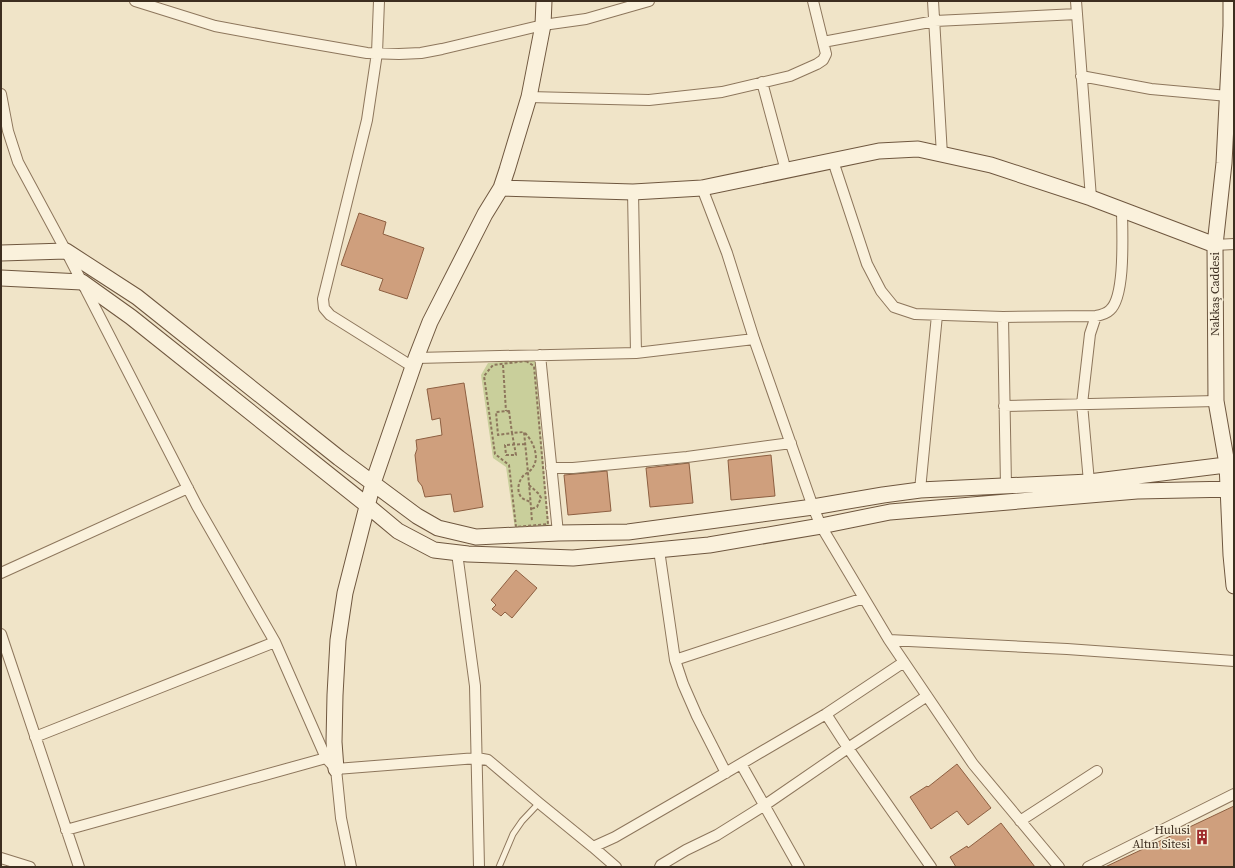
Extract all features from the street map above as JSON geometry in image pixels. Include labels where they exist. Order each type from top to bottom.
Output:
[{"type":"main road","points":[[331,763],[334,742],[334,711],[338,640],[345,593],[373,483],[414,362],[430,322],[485,214],[501,188],[529,98],[543,25],[544,1]]},
{"type":"main road","name":"Nakkaş Caddesi","points":[[1231,1],[1228,96],[1230,119],[1215,245],[1216,401],[1231,464],[1231,555],[1234,586]]},
{"type":"main road","points":[[501,188],[633,192],[702,188],[880,152],[918,149],[991,165],[1122,209],[1215,245]]},
{"type":"main road","points":[[1,253],[66,251],[138,297],[333,453],[417,516],[438,528],[476,537],[558,533],[628,532],[813,507],[920,490],[1089,482],[1231,464]]},
{"type":"main road","points":[[1,278],[82,282],[131,317],[398,531],[434,550],[457,553],[573,558],[709,545],[821,526],[890,512],[1136,491],[1231,489]]},
{"type":"street","points":[[135,1],[159,5],[215,26],[367,53],[399,54],[421,53],[543,25],[586,19],[649,1]]},
{"type":"street","points":[[379,1],[377,53],[367,120],[323,299],[324,308],[330,315],[414,362],[540,355],[636,352],[754,339]]},
{"type":"street","points":[[529,98],[649,100],[722,92],[790,76],[817,64],[823,60],[826,54],[813,1]]},
{"type":"street","points":[[933,1],[942,155]]},
{"type":"street","points":[[1076,1],[1090,198]]},
{"type":"street","points":[[823,42],[935,21],[1077,14]]},
{"type":"street","points":[[1081,76],[1151,89],[1228,96]]},
{"type":"street","points":[[762,82],[786,171]]},
{"type":"street","points":[[1,94],[8,131],[18,162],[66,251],[197,506],[275,642],[331,763],[351,867]]},
{"type":"street","points":[[833,161],[867,264],[881,291],[894,307],[915,314],[1003,317],[1096,316],[1105,314],[1111,310],[1116,300],[1119,288],[1122,264],[1122,209]]},
{"type":"street","points":[[702,188],[727,253],[754,339],[821,526],[889,640],[973,764],[1059,867]]},
{"type":"street","points":[[633,192],[636,352]]},
{"type":"street","points":[[1215,245],[1234,244]]},
{"type":"street","points":[[920,490],[937,315]]},
{"type":"street","points":[[1089,482],[1082,404],[1090,334],[1096,316]]},
{"type":"street","points":[[1003,317],[1006,486]]},
{"type":"street","points":[[540,355],[558,533]]},
{"type":"street","points":[[1004,406],[1216,401]]},
{"type":"street","points":[[551,468],[573,468],[687,457],[791,443]]},
{"type":"street","points":[[1,573],[188,488]]},
{"type":"street","points":[[659,550],[675,660],[683,684],[697,716],[726,773]]},
{"type":"street","points":[[457,553],[475,686],[479,867]]},
{"type":"street","points":[[675,660],[864,598]]},
{"type":"street","points":[[1,634],[78,867]]},
{"type":"street","points":[[889,640],[1067,649],[1234,660]]},
{"type":"street","points":[[35,737],[275,642]]},
{"type":"street","points":[[593,847],[615,837],[826,714],[904,662]]},
{"type":"street","points":[[660,867],[686,850],[717,835],[765,805],[927,696]]},
{"type":"street","points":[[826,714],[931,867]]},
{"type":"street","points":[[66,830],[331,763],[477,758],[488,760],[616,867]]},
{"type":"street","points":[[741,764],[799,867]]},
{"type":"street","points":[[1020,821],[1097,771]]},
{"type":"street","points":[[1088,867],[1234,794]]},
{"type":"street","points":[[1,858],[30,867]]},
{"type":"lane","points":[[499,867],[513,834],[538,803]]},
{"type":"path","points":[[526,361],[534,366],[548,524],[516,527],[510,465],[495,454],[484,376],[493,365],[502,364],[526,361]]},
{"type":"path","points":[[502,364],[506,411]]},
{"type":"path","points":[[524,432],[512,434],[498,435],[496,412],[510,411],[512,434],[514,444],[516,455],[506,455],[506,445],[514,444],[525,444]]},
{"type":"path","points":[[524,432],[532,526]]},
{"type":"path","points":[[524,432],[529,437],[535,448],[536,459],[533,469],[524,475],[518,488],[519,494],[523,499],[531,502]]},
{"type":"path","points":[[529,485],[539,494],[541,498],[537,507],[531,509]]},
{"type":"green space","points":[[535,359],[549,527],[515,529],[506,467],[493,458],[481,375],[488,363]]},
{"type":"building","points":[[359,213],[386,222],[383,234],[424,248],[407,299],[379,290],[383,279],[341,265]]},
{"type":"building","points":[[464,383],[483,507],[454,512],[451,494],[425,497],[422,486],[418,481],[415,455],[417,449],[416,440],[442,435],[440,418],[432,420],[427,389]]},
{"type":"building","points":[[771,455],[775,496],[731,500],[728,460]]},
{"type":"building","points":[[689,463],[693,503],[650,507],[646,468]]},
{"type":"building","points":[[607,471],[611,511],[568,515],[564,475]]},
{"type":"building","points":[[516,570],[537,588],[512,618],[505,612],[501,616],[492,609],[496,605],[491,600]]},
{"type":"building","points":[[957,764],[991,808],[968,825],[957,811],[931,829],[910,797],[927,786],[928,787]]},
{"type":"building","name":"Hulusi Altın Sitesi","points":[[1234,806],[1234,867],[1105,867]]},
{"type":"building","points":[[1001,823],[1035,867],[956,867],[950,857],[967,846],[968,848]]},
{"type":"place","name":"Hulusi Altın Sitesi","points":[[1202,837]]}]
